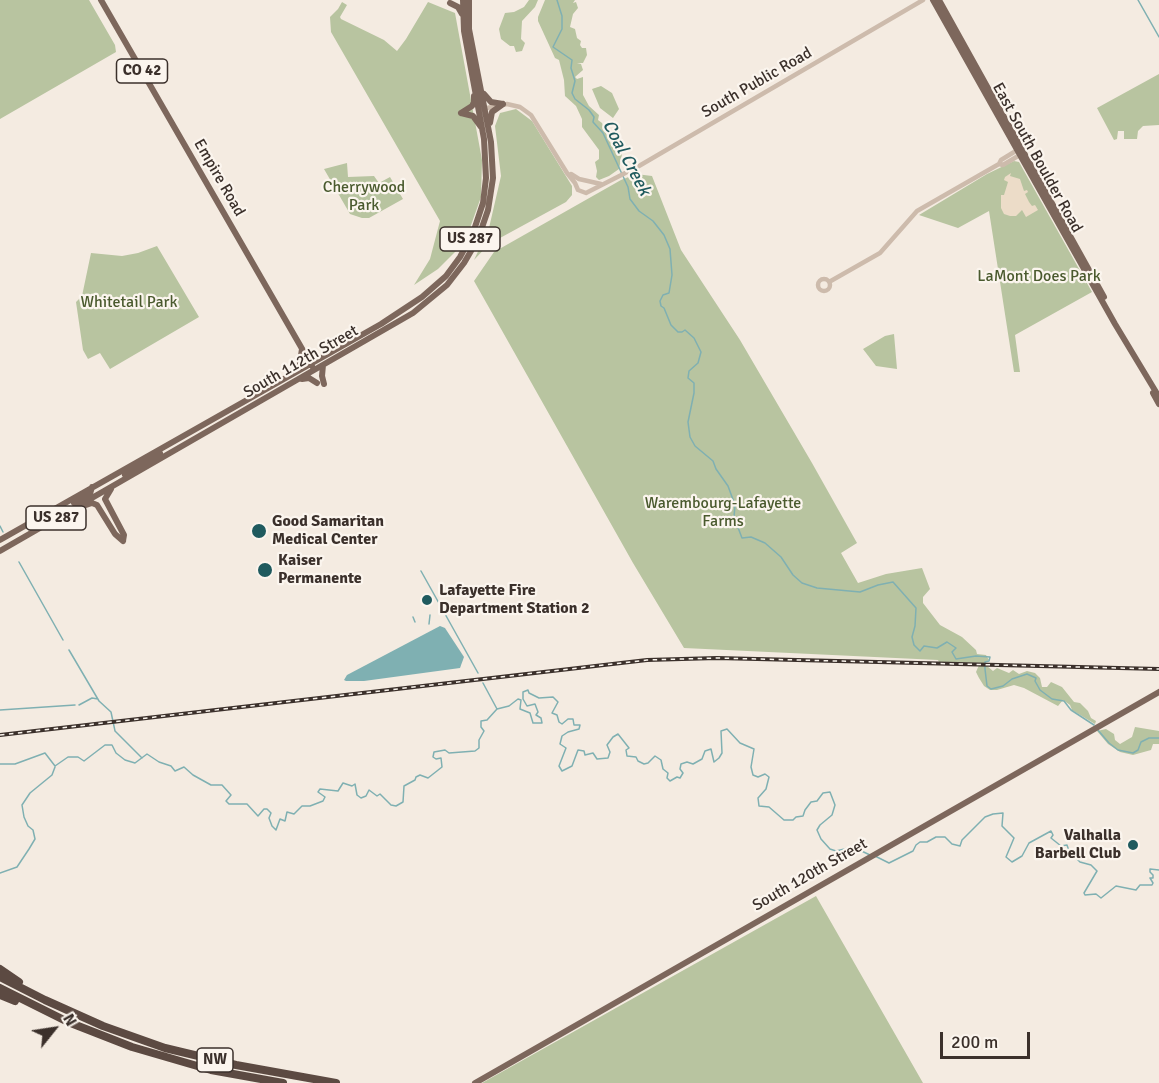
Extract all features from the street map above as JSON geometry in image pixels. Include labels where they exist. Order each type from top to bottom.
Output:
[{"type":"highway","points":[[0,969],[45,1000]]},
{"type":"highway","name":"NW","points":[[0,976],[45,1000],[103,1026],[165,1048],[236,1065],[336,1083]]},
{"type":"highway","name":"NW","points":[[0,988],[79,1027],[119,1042],[171,1059],[283,1083]]},
{"type":"highway","points":[[0,995],[79,1027]]},
{"type":"main road","name":"Empire Road","points":[[101,0],[314,370]]},
{"type":"main road","points":[[458,0],[450,3],[458,7],[463,17]]},
{"type":"main road","name":"US 287","points":[[464,0],[463,17],[473,77],[482,109]]},
{"type":"main road","name":"US 287","points":[[469,0],[469,29],[480,84],[482,109]]},
{"type":"main road","name":"East South Boulder Road","points":[[933,0],[1094,278],[1159,404]]},
{"type":"main road","name":"East South Boulder Road","points":[[939,0],[1020,152]]},
{"type":"main road","points":[[473,77],[474,102],[461,113],[473,116],[483,132]]},
{"type":"main road","points":[[480,84],[488,100],[503,104]]},
{"type":"main road","points":[[491,142],[490,118],[492,112],[503,104]]},
{"type":"main road","name":"South 112th Street","points":[[0,540],[177,441],[411,305],[441,282],[453,267],[473,233],[483,203],[487,169],[482,109]]},
{"type":"main road","name":"South 112th Street","points":[[0,551],[413,313],[437,295],[455,276],[474,247],[486,219],[492,178],[491,142],[482,109]]},
{"type":"main road","points":[[299,369],[302,349]]},
{"type":"main road","points":[[299,379],[309,378],[321,383],[323,365]]},
{"type":"main road","name":"East South Boulder Road","points":[[1144,374],[1159,397]]},
{"type":"main road","points":[[96,496],[102,488],[177,441]]},
{"type":"main road","points":[[16,541],[92,503],[96,505],[115,534],[123,541],[124,535],[105,499],[107,493],[115,485]]},
{"type":"main road","points":[[16,541],[22,534],[90,494],[92,487]]},
{"type":"main road","name":"South 120th Street","points":[[475,1083],[1159,692]]},
{"type":"street","name":"South Public Road","points":[[589,190],[617,178],[923,0]]},
{"type":"street","points":[[482,109],[503,104],[520,107],[531,115],[578,190],[582,193],[589,190],[590,182]]},
{"type":"street","points":[[829,282],[880,253],[917,211],[999,164],[1001,160],[1020,152]]},
{"type":"street","points":[[562,166],[581,180],[602,184]]},
{"type":"street","points":[[576,186],[581,180]]},
{"type":"green space","points":[[0,0],[89,0],[115,45],[116,52],[0,119]]},
{"type":"green space","points":[[529,0],[538,0],[535,7],[522,21],[521,39],[525,43],[522,51],[516,52],[514,46],[510,46],[501,39],[499,29],[505,13],[524,7]]},
{"type":"green space","points":[[545,0],[575,0],[573,3],[576,2],[578,8],[573,14],[570,27],[575,29],[577,38],[581,41],[580,45],[586,48],[587,55],[583,63],[577,63],[581,64],[583,70],[575,77],[577,79],[583,77],[583,95],[589,106],[599,115],[598,120],[602,123],[609,141],[622,154],[619,169],[599,180],[596,177],[595,162],[599,159],[599,150],[582,127],[582,119],[576,106],[565,96],[559,60],[555,58],[538,21]]},
{"type":"green space","points":[[342,2],[347,5],[341,19],[384,40],[397,51],[428,2],[455,13],[482,160],[481,197],[465,242],[438,269],[414,285],[430,259],[440,221],[331,32],[330,17]]},
{"type":"green space","points":[[1159,74],[1159,125],[1143,126],[1138,131],[1137,139],[1124,139],[1124,131],[1118,131],[1117,139],[1114,140],[1097,108]]},
{"type":"green space","points":[[601,86],[612,93],[619,109],[613,118],[600,108],[592,89]]},
{"type":"green space","points":[[516,109],[532,121],[572,186],[572,195],[566,202],[489,244],[474,260],[489,228],[501,176],[495,126],[500,113]]},
{"type":"green space","name":"LaMont Does Park","points":[[1014,161],[1019,162],[1092,292],[1015,335],[1020,372],[1014,372],[989,211],[958,228],[919,215],[987,174]]},
{"type":"green space","name":"Cherrywood Park","points":[[347,163],[348,177],[374,176],[379,183],[390,177],[403,199],[369,218],[350,214],[324,169]]},
{"type":"green space","name":"Warembourg-Lafayette Farms","points":[[636,174],[652,176],[681,250],[740,340],[857,543],[841,553],[858,583],[886,574],[922,568],[930,589],[923,597],[923,603],[940,625],[962,637],[976,650],[977,654],[986,655],[989,660],[984,663],[939,662],[938,660],[684,648],[633,563],[474,281],[494,252],[621,180]]},
{"type":"green space","name":"Whitetail Park","points":[[157,246],[199,317],[110,369],[100,353],[88,359],[83,350],[76,302],[82,296],[91,253],[122,256]]},
{"type":"green space","points":[[894,334],[897,369],[876,366],[863,349],[885,336]]},
{"type":"green space","points":[[979,665],[987,666],[993,671],[997,668],[1009,673],[1013,670],[1019,674],[1027,671],[1035,673],[1040,678],[1042,687],[1047,687],[1051,682],[1062,687],[1074,702],[1080,703],[1088,711],[1091,718],[1096,721],[1095,724],[1072,710],[1070,705],[1063,700],[1058,706],[1014,685],[990,690],[984,686],[976,672]]},
{"type":"green space","points":[[1135,727],[1159,731],[1159,744],[1153,744],[1151,750],[1133,755],[1120,752],[1108,744],[1097,731],[1106,729],[1114,734],[1115,740],[1120,744],[1132,737]]},
{"type":"green space","points":[[816,896],[923,1083],[482,1083]]},
{"type":"shaded area","points":[[1011,173],[1010,176],[1020,179],[1024,191],[1028,192],[1025,194],[1029,202],[1038,210],[1026,217],[1022,210],[1016,216],[1010,216],[1004,214],[1001,208],[1001,195],[1004,195],[1008,182],[1004,180]]},
{"type":"water","points":[[440,626],[445,628],[464,657],[460,668],[364,681],[344,680],[347,675]]},
{"type":"waterway","name":"Coal Creek","points":[[557,0],[562,16],[562,29],[553,47],[572,60],[571,68],[575,81],[572,93],[575,99],[589,110],[594,117],[593,122],[603,133],[628,187],[630,199],[639,211],[653,221],[664,235],[670,249],[672,275],[669,293],[663,295],[660,301],[661,306],[671,325],[678,332],[685,330],[694,338],[701,352],[698,363],[689,371],[688,378],[694,383],[688,422],[690,437],[695,446],[713,461],[728,486],[735,505],[734,517],[742,538],[751,537],[765,543],[781,557],[793,575],[802,583],[817,588],[860,592],[893,582],[916,608],[912,637],[914,645],[920,651],[924,646],[937,648],[947,642],[956,648],[952,652],[956,659],[976,656],[990,657],[989,661],[985,662],[985,669],[987,686],[991,689],[1003,686],[1012,679],[1027,674],[1036,678],[1035,681],[1040,690],[1052,699],[1064,701],[1071,710],[1094,725]]},
{"type":"waterway","points":[[1138,0],[1159,37]]},
{"type":"waterway","points":[[0,526],[3,532]]},
{"type":"waterway","points":[[19,562],[63,640]]},
{"type":"waterway","points":[[421,571],[478,673]]},
{"type":"waterway","points":[[429,624],[430,615]]},
{"type":"waterway","points":[[413,617],[415,622]]},
{"type":"waterway","points":[[69,650],[99,701],[111,712],[115,731],[142,758]]},
{"type":"waterway","points":[[483,683],[497,709]]},
{"type":"waterway","points":[[0,764],[15,764],[45,753],[55,766],[68,757],[78,757],[84,761],[105,745],[112,745],[116,753],[125,760],[135,763],[147,754],[171,766],[175,771],[184,767],[211,785],[222,785],[231,795],[226,801],[229,804],[247,804],[258,816],[264,809],[267,809],[271,813],[269,818],[276,830],[280,819],[285,821],[287,812],[294,814],[302,806],[310,806],[323,801],[325,797],[318,792],[320,789],[338,791],[343,783],[352,786],[355,784],[357,795],[361,798],[366,796],[369,790],[377,796],[380,794],[391,805],[396,806],[403,802],[404,786],[420,775],[428,778],[442,767],[441,758],[433,757],[434,752],[475,751],[479,748],[479,740],[484,731],[481,721],[487,720],[497,709],[509,706],[518,699],[521,700],[520,709],[530,713],[533,723],[542,723],[541,718],[536,715],[538,712],[535,704],[527,706],[523,699],[523,692],[528,690],[529,693],[539,698],[553,697],[558,702],[552,713],[557,715],[559,722],[562,724],[568,719],[573,719],[574,725],[580,725],[579,729],[562,736],[560,744],[566,748],[559,766],[562,771],[572,766],[578,750],[584,751],[585,755],[593,753],[597,759],[608,758],[610,752],[607,745],[618,734],[629,748],[626,750],[627,756],[636,757],[644,764],[655,756],[661,760],[670,781],[677,777],[680,778],[683,773],[680,769],[681,764],[687,762],[693,764],[702,759],[705,751],[711,749],[714,762],[719,758],[722,753],[721,731],[727,729],[740,743],[754,749],[751,767],[753,775],[758,777],[765,774],[769,777],[766,789],[758,798],[759,806],[769,807],[784,820],[793,820],[803,816],[811,802],[817,801],[823,793],[830,792],[835,805],[832,815],[817,830],[821,839],[830,849],[836,851],[853,847],[870,855]]},
{"type":"waterway","points":[[79,705],[92,698],[98,699]]},
{"type":"waterway","points":[[0,710],[75,705]]},
{"type":"waterway","name":"Coal Creek","points":[[1097,729],[1118,750],[1133,753],[1138,750],[1141,742],[1149,738],[1159,738]]},
{"type":"waterway","points":[[0,873],[17,867],[35,839],[33,830],[28,826],[24,817],[22,805],[30,793],[52,775],[55,767]]},
{"type":"waterway","points":[[875,856],[889,863],[913,851],[920,842],[927,842],[936,837],[945,837],[952,844],[960,846],[962,840],[985,817],[1003,813],[1002,826],[1014,838],[1006,857],[1012,862],[1022,856],[1029,843],[1051,831],[1053,835],[1051,838],[1061,846],[1067,845],[1069,851],[1080,862],[1091,865],[1097,871],[1085,895],[1096,894],[1101,898],[1116,886],[1136,890],[1140,885],[1152,885],[1150,878],[1153,878],[1153,875],[1150,869],[1159,870]]},
{"type":"railway","points":[[0,735],[647,660],[717,658],[1159,669]]},
{"type":"place","name":"Good Samaritan Medical Center","points":[[259,531]]},
{"type":"place","name":"Kaiser Permanente","points":[[265,570]]},
{"type":"place","name":"Lafayette Fire Department Station 2","points":[[427,600]]},
{"type":"place","name":"Valhalla Barbell Club","points":[[1133,845]]}]
